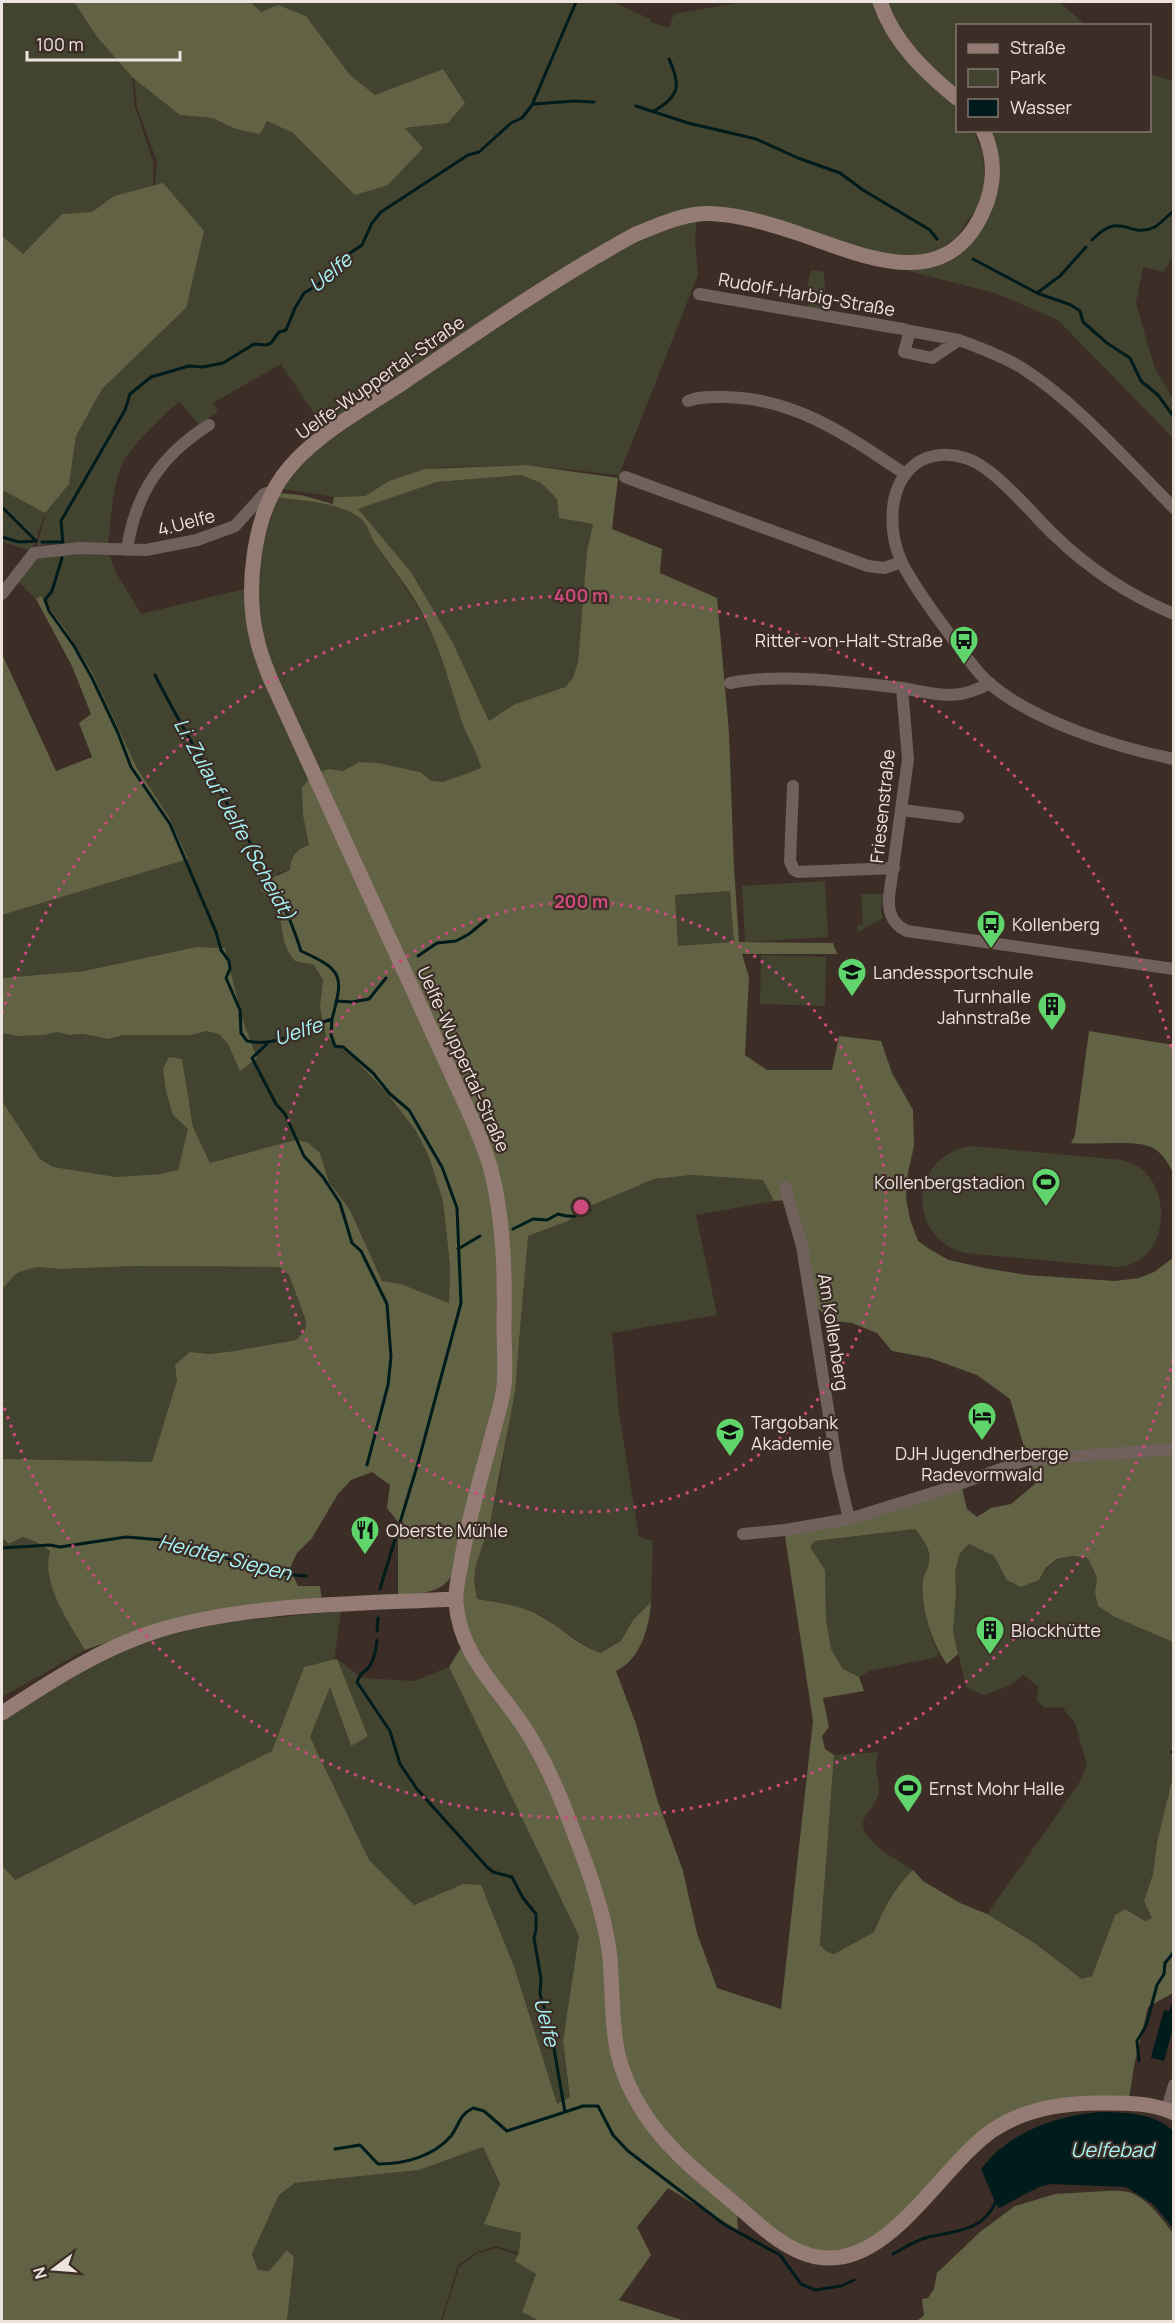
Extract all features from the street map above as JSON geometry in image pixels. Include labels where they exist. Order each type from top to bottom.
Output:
[{"type":"main road","points":[[880,2],[887,20],[902,44],[956,98]]},
{"type":"main road","name":"Uelfe-Wuppertal-Straße","points":[[984,132],[993,165],[987,202],[971,232],[961,244],[946,253],[918,263],[886,262],[776,225],[716,213],[689,215],[656,225],[615,245],[327,434],[291,465],[273,491],[260,529],[251,587],[254,622],[263,658],[474,1125],[492,1173],[501,1227],[505,1367],[503,1391],[467,1530],[455,1599],[466,1644],[483,1673],[518,1717],[532,1739],[566,1813],[586,1864],[600,1908],[610,1955],[616,2053],[633,2094],[658,2132],[681,2157],[770,2233],[796,2250],[816,2257],[853,2253],[877,2243],[902,2222],[988,2133],[1007,2121],[1042,2109],[1071,2104],[1142,2104],[1170,2111]]},
{"type":"main road","points":[[2,1713],[93,1657],[163,1630],[250,1611],[455,1599]]},
{"type":"street","name":"Rudolf-Harbig-Straße","points":[[699,294],[910,331],[904,352],[932,358],[959,340]]},
{"type":"street","points":[[910,331],[959,340],[1003,358],[1038,379],[1067,402],[1173,508]]},
{"type":"street","points":[[688,401],[709,397],[734,397],[771,402],[823,422],[853,438],[905,474]]},
{"type":"street","name":"4.Uelfe","points":[[127,550],[135,514],[154,474],[163,461],[182,444],[209,425]]},
{"type":"street","points":[[1173,614],[1126,592],[1084,561],[978,463],[951,454],[943,454],[921,461],[905,474],[894,496],[892,515],[894,533],[902,562],[939,619],[990,683],[1026,707],[1095,738],[1173,759]]},
{"type":"street","points":[[625,477],[868,566],[884,568],[902,562]]},
{"type":"street","name":"4.Uelfe","points":[[2,594],[34,553],[79,548],[156,549],[224,531],[243,519],[264,494],[273,491]]},
{"type":"street","points":[[730,683],[747,679],[777,679],[902,688],[953,696],[980,689],[990,683]]},
{"type":"street","name":"Friesenstraße","points":[[902,688],[908,759],[889,908],[897,925],[907,931],[919,933],[1173,969]]},
{"type":"street","points":[[793,786],[790,861],[794,870],[798,872],[894,868]]},
{"type":"street","points":[[902,810],[958,817]]},
{"type":"street","name":"Am Kollenberg","points":[[785,1187],[802,1246],[838,1472],[849,1519]]},
{"type":"street","points":[[743,1534],[785,1530],[849,1519],[915,1499],[1026,1460],[1173,1449]]},
{"type":"street","points":[[1170,2111],[1173,2085]]},
{"type":"green space","points":[[2,2],[74,2],[97,37],[132,77],[135,107],[153,162],[153,186],[114,196],[92,212],[62,214],[23,254],[2,236]]},
{"type":"green space","points":[[74,2],[251,2],[261,12],[278,5],[306,16],[350,75],[375,95],[443,69],[465,103],[448,123],[405,128],[423,148],[388,185],[355,195],[293,133],[267,121],[260,134],[236,129],[212,118],[180,115],[132,77],[97,37]]},
{"type":"green space","points":[[251,2],[613,2],[650,19],[650,22],[669,28],[674,14],[743,2],[873,2],[880,20],[898,49],[956,108],[956,132],[974,132],[983,154],[984,188],[979,205],[956,238],[933,253],[897,260],[800,229],[675,216],[325,430],[281,364],[213,403],[218,411],[199,425],[179,401],[139,441],[121,467],[114,495],[108,545],[49,544],[37,546],[46,511],[69,484],[76,436],[102,389],[186,308],[155,186],[157,162],[137,107],[134,78],[180,115],[212,118],[236,129],[267,121],[293,133],[315,154],[423,147],[404,128],[448,123],[443,69],[375,95],[350,75],[306,16],[261,12]]},
{"type":"green space","points":[[884,2],[1060,2],[1084,24],[956,24],[956,93],[911,50]]},
{"type":"green space","points":[[1151,74],[1173,81],[1173,255],[1164,272],[1143,267],[1136,303],[1155,369],[1173,398],[1173,438],[1058,320],[995,293],[908,271],[927,267],[985,214],[987,132],[1151,132]]},
{"type":"green space","points":[[163,183],[204,231],[186,308],[102,389],[76,436],[69,484],[45,513],[2,490],[2,236],[23,254],[62,214],[92,212],[114,196]]},
{"type":"green space","points":[[697,218],[695,238],[698,275],[619,475],[527,465],[445,467],[425,469],[389,481],[365,496],[334,497],[283,489],[291,473],[320,448],[374,408],[616,249]]},
{"type":"green space","points":[[811,270],[824,272],[826,311],[808,307],[812,288],[807,287]]},
{"type":"green space","points":[[527,465],[618,478],[612,529],[662,549],[660,573],[717,598],[729,733],[739,942],[833,943],[837,954],[742,954],[749,977],[745,1055],[767,1070],[832,1070],[839,1036],[881,1041],[892,1073],[913,1110],[914,1146],[908,1173],[906,1199],[918,1241],[949,1260],[984,1268],[1027,1275],[1115,1281],[1139,1278],[1154,1272],[1173,1258],[1173,1642],[1115,1617],[1098,1606],[1095,1592],[1097,1578],[1088,1558],[1072,1556],[1057,1559],[1046,1568],[1039,1580],[1021,1587],[1007,1580],[994,1556],[969,1544],[960,1553],[955,1572],[953,1631],[958,1654],[947,1664],[936,1646],[925,1612],[923,1580],[929,1564],[929,1552],[915,1529],[815,1541],[810,1547],[825,1570],[826,1619],[831,1649],[843,1669],[859,1677],[864,1691],[823,1698],[829,1727],[822,1736],[825,1749],[834,1755],[820,1945],[826,1951],[834,1954],[874,1932],[890,1899],[913,1870],[923,1881],[960,1903],[987,1914],[1033,1942],[1082,1979],[1092,1976],[1115,1915],[1125,1909],[1145,1921],[1152,1918],[1144,1901],[1153,1874],[1157,1842],[1173,1776],[1173,1993],[1148,2007],[1129,2099],[1010,2116],[889,2228],[847,2251],[815,2252],[786,2239],[676,2147],[635,2088],[616,2020],[578,1831],[469,1639],[460,1588],[507,1392],[498,1194],[319,772],[329,769],[343,771],[359,762],[378,763],[420,772],[432,781],[443,782],[481,768],[461,720],[446,670],[430,629],[416,602],[374,542],[365,523],[351,513],[331,505],[277,497],[279,493],[301,495],[333,504],[334,497],[365,496],[389,481],[425,469]],"holes":[[[521,475],[541,483],[557,499],[559,518],[593,524],[587,551],[578,662],[573,678],[565,687],[515,704],[489,721],[453,643],[411,572],[358,509],[437,482]],[[730,891],[734,942],[678,946],[675,895]],[[692,1175],[763,1180],[774,1201],[788,1200],[811,1302],[831,1321],[852,1323],[877,1333],[892,1351],[930,1358],[977,1375],[1010,1399],[1035,1484],[1011,1504],[991,1508],[977,1517],[967,1509],[961,1484],[784,1530],[813,1721],[781,2009],[717,1988],[697,1933],[683,1871],[657,1799],[636,1724],[616,1671],[625,1666],[638,1651],[646,1632],[651,1602],[633,1620],[621,1641],[600,1653],[533,1612],[477,1599],[474,1581],[475,1569],[491,1519],[515,1391],[528,1236],[568,1221],[588,1207],[654,1179]]]},
{"type":"green space","points":[[521,475],[541,483],[557,499],[559,518],[593,524],[587,551],[578,662],[573,678],[565,687],[515,704],[489,721],[453,643],[411,572],[357,509],[437,482]]},
{"type":"green space","points":[[2,490],[45,513],[32,551],[2,542]]},
{"type":"green space","points":[[277,497],[331,505],[363,520],[374,542],[411,597],[436,640],[461,720],[481,768],[443,782],[432,781],[420,772],[378,763],[359,762],[343,771],[329,769],[319,772],[276,675],[264,639],[257,587],[261,553]]},
{"type":"green space","points":[[109,553],[114,569],[141,614],[248,588],[250,624],[311,776],[307,835],[310,845],[295,854],[290,870],[278,873],[269,894],[295,961],[314,965],[323,980],[323,989],[339,1049],[359,1064],[386,1092],[416,1131],[429,1157],[443,1201],[450,1266],[449,1303],[401,1284],[382,1281],[350,1210],[329,1182],[320,1153],[295,1140],[210,1163],[193,1127],[182,1059],[173,1114],[188,1129],[178,1170],[160,1174],[116,1177],[53,1168],[40,1159],[2,1101],[2,1033],[18,1036],[57,1032],[109,1039],[123,1035],[192,1035],[206,1031],[219,1034],[228,1044],[240,1070],[257,1057],[242,1018],[225,948],[196,947],[84,971],[2,978],[2,915],[187,859],[169,817],[137,768],[92,672],[42,597],[36,599],[18,582],[35,558],[45,554]]},
{"type":"green space","points":[[41,596],[92,672],[137,768],[169,817],[188,859],[2,915],[2,654],[56,771],[92,757],[79,723],[91,714],[72,666],[36,599]]},
{"type":"green space","points":[[311,776],[475,1135],[497,1222],[500,1392],[452,1575],[442,1586],[428,1592],[398,1595],[398,1522],[387,1508],[390,1485],[372,1472],[351,1480],[338,1494],[312,1538],[297,1553],[290,1568],[298,1586],[320,1586],[322,1602],[151,1627],[85,1650],[53,1589],[48,1564],[50,1551],[23,1537],[9,1544],[2,1538],[2,1459],[152,1462],[177,1380],[175,1365],[190,1352],[209,1354],[296,1340],[305,1330],[306,1321],[289,1275],[279,1267],[137,1266],[60,1269],[37,1267],[17,1273],[2,1289],[2,1101],[40,1159],[53,1167],[116,1177],[160,1174],[178,1170],[188,1129],[173,1115],[163,1069],[169,1057],[182,1059],[193,1127],[210,1163],[295,1140],[307,1142],[320,1153],[329,1182],[350,1210],[382,1281],[401,1284],[449,1303],[450,1266],[443,1201],[429,1157],[416,1131],[386,1092],[359,1064],[326,1036],[320,1007],[323,980],[314,965],[295,961],[292,957],[285,944],[276,907],[268,895],[261,891],[265,881],[290,870],[295,854],[309,845],[303,815],[302,788]]},
{"type":"green space","points":[[825,881],[828,937],[745,942],[742,886]]},
{"type":"green space","points":[[730,891],[734,943],[678,947],[675,895]]},
{"type":"green space","points":[[861,894],[883,894],[881,911],[883,918],[858,932],[858,925],[863,925]]},
{"type":"green space","points":[[196,947],[225,948],[242,1018],[257,1058],[240,1071],[228,1044],[219,1034],[206,1031],[192,1035],[123,1035],[109,1039],[57,1032],[18,1036],[2,1033],[2,978],[84,971]]},
{"type":"green space","points":[[761,955],[826,957],[825,1006],[760,1004]]},
{"type":"green space","points":[[1089,1031],[1173,1045],[1173,1173],[1160,1153],[1148,1146],[1132,1143],[1071,1143],[1075,1135]]},
{"type":"green space","name":"Kollenbergstadion","points":[[971,1146],[1122,1160],[1139,1168],[1152,1181],[1159,1197],[1161,1216],[1158,1234],[1150,1250],[1137,1261],[1118,1267],[964,1253],[945,1244],[932,1230],[924,1214],[922,1196],[926,1179],[936,1164],[951,1152]]},
{"type":"green space","points":[[692,1175],[763,1180],[774,1201],[696,1215],[717,1315],[612,1333],[619,1413],[639,1537],[653,1541],[651,1602],[633,1620],[621,1641],[600,1653],[540,1615],[477,1599],[475,1569],[491,1519],[501,1473],[517,1369],[528,1236],[568,1221],[588,1207],[654,1179]]},
{"type":"green space","points":[[137,1266],[279,1267],[289,1275],[306,1321],[305,1330],[296,1340],[209,1354],[190,1352],[177,1379],[152,1463],[2,1459],[2,1289],[17,1273],[37,1267],[60,1269]]},
{"type":"green space","points":[[915,1529],[926,1542],[930,1561],[923,1581],[931,1635],[938,1653],[937,1657],[869,1671],[859,1677],[843,1669],[831,1649],[826,1619],[824,1570],[810,1547],[815,1541]]},
{"type":"green space","points":[[23,1537],[51,1552],[51,1575],[55,1588],[66,1615],[85,1650],[2,1697],[2,1538],[9,1544]]},
{"type":"green space","points":[[969,1544],[994,1556],[1000,1565],[1039,1580],[1059,1559],[1088,1558],[1097,1578],[1095,1592],[1146,1629],[1173,1642],[1173,1776],[1157,1842],[1153,1874],[1144,1901],[1152,1918],[1145,1921],[1125,1909],[1115,1915],[1092,1976],[1082,1979],[1033,1942],[987,1914],[1078,1785],[1087,1765],[1075,1723],[1062,1707],[1045,1708],[1037,1700],[1038,1686],[1023,1675],[1011,1685],[984,1695],[966,1687],[953,1631],[955,1572],[960,1553]]},
{"type":"green space","points":[[341,1611],[334,1661],[304,1667],[273,1751],[15,1880],[2,1865],[2,1720],[66,1679],[134,1646],[158,1638],[218,1623]]},
{"type":"green space","points":[[462,1646],[537,1758],[593,1900],[627,2091],[737,2212],[738,2230],[668,2188],[637,2227],[651,2255],[619,2300],[685,2321],[539,2321],[522,2312],[536,2274],[515,2261],[519,2252],[521,2233],[484,2224],[500,2184],[483,2147],[419,2170],[295,2183],[279,2195],[252,2254],[258,2270],[269,2271],[287,2250],[294,2257],[287,2321],[2,2321],[2,1865],[15,1880],[272,1751],[304,1667],[337,1659],[368,1736],[351,1746],[330,1687],[310,1737],[369,1860],[414,1905],[463,1884],[481,1885],[515,1969],[557,2104],[570,2097],[563,2041],[579,1936],[449,1667]]},
{"type":"green space","points":[[337,1659],[362,1678],[414,1681],[449,1667],[580,1936],[563,2041],[570,2097],[557,2105],[515,1969],[463,1884],[414,1905],[369,1861],[310,1737],[330,1686],[350,1745],[368,1736]]},
{"type":"green space","points":[[878,1752],[876,1766],[879,1790],[864,1819],[863,1827],[866,1834],[880,1848],[913,1870],[890,1899],[874,1932],[834,1954],[820,1946],[834,1755]]},
{"type":"green space","points":[[483,2147],[521,2233],[519,2253],[497,2246],[477,2252],[458,2265],[441,2321],[287,2321],[294,2257],[287,2250],[270,2271],[258,2270],[252,2254],[279,2195],[295,2183],[419,2170]]},
{"type":"green space","points":[[1125,2191],[1137,2196],[1155,2210],[1173,2233],[1173,2321],[917,2321],[924,2315],[922,2299],[928,2298],[934,2289],[937,2273],[980,2232],[1015,2206],[1055,2194]]},
{"type":"green space","points":[[497,2248],[517,2255],[516,2261],[536,2274],[522,2312],[539,2321],[442,2322],[459,2267],[478,2253]]},
{"type":"water","points":[[1173,2004],[1173,2028],[1164,2061],[1152,2058],[1164,2010],[1169,2011]]},
{"type":"water","name":"Uelfebad","points":[[1100,2112],[1129,2113],[1148,2117],[1166,2125],[1173,2131],[1173,2228],[1153,2204],[1126,2187],[1051,2184],[1039,2187],[999,2208],[981,2169],[992,2156],[1005,2145],[1034,2128],[1066,2117]]},
{"type":"waterway","name":"Uelfe","points":[[63,544],[61,521],[125,410],[130,394],[151,377],[189,366],[203,367],[223,363],[254,344],[271,343],[279,332],[286,330],[304,293],[319,284],[344,257],[362,245],[372,223],[381,212],[468,155],[479,152],[511,123],[522,118],[532,105],[576,2]]},
{"type":"waterway","points":[[654,111],[663,106],[676,89],[675,76],[669,59]]},
{"type":"waterway","points":[[534,104],[594,102]]},
{"type":"waterway","points":[[636,106],[688,123],[756,139],[798,158],[840,173],[863,190],[930,230],[937,239]]},
{"type":"waterway","points":[[1092,240],[1111,227],[1138,230],[1155,227],[1174,211]]},
{"type":"waterway","points":[[973,259],[1037,293],[1060,276],[1086,247]]},
{"type":"waterway","points":[[1037,293],[1071,305],[1080,311],[1083,322],[1107,343],[1130,358],[1141,381],[1158,395],[1174,417]]},
{"type":"waterway","points":[[2,507],[36,541]]},
{"type":"waterway","points":[[2,537],[19,542],[36,541]]},
{"type":"waterway","points":[[42,542],[63,542]]},
{"type":"waterway","name":"Uelfe","points":[[62,558],[52,591],[45,600],[49,611],[74,646],[92,678],[131,767],[170,824],[216,932],[221,950],[229,961],[230,969],[226,978],[240,1010],[241,1033],[247,1041],[270,1042],[332,1019],[331,1035],[335,1046],[343,1047],[373,1073],[390,1094],[409,1110],[442,1167],[457,1208],[461,1303],[418,1463],[380,1589]]},
{"type":"waterway","name":"Li. Zulauf Uelfe (Scheidt)","points":[[155,675],[272,882],[288,915],[301,951],[325,963],[337,976],[338,992],[332,1019]]},
{"type":"waterway","points":[[418,956],[437,943],[456,941],[486,920]]},
{"type":"waterway","points":[[336,1001],[352,1002],[369,999],[386,978]]},
{"type":"waterway","points":[[267,1044],[252,1058],[276,1104],[285,1114],[304,1156],[323,1177],[340,1203],[352,1243],[361,1251],[387,1304],[391,1357],[388,1385],[367,1465]]},
{"type":"waterway","points":[[513,1229],[533,1219],[547,1220],[558,1214],[574,1216],[590,1210]]},
{"type":"waterway","points":[[458,1249],[480,1236]]},
{"type":"waterway","name":"Heidter Siepen","points":[[2,1548],[50,1545],[60,1547],[126,1537],[163,1540],[281,1574],[306,1576]]},
{"type":"waterway","name":"Uelfe","points":[[377,1631],[378,1618]]},
{"type":"waterway","name":"Uelfe","points":[[377,1640],[371,1664],[357,1682],[390,1731],[400,1764],[417,1789],[487,1867],[493,1872],[512,1877],[523,1898],[536,1914],[534,1938],[541,1979],[540,1994],[550,2026],[565,2112],[583,2106],[598,2106],[613,2135],[628,2151],[725,2225],[780,2255],[801,2284],[815,2290],[841,2286],[854,2280]]},
{"type":"waterway","points":[[1139,2061],[1137,2041],[1146,2026],[1157,1985],[1164,1974],[1165,1963],[1174,1952]]},
{"type":"waterway","points":[[335,2149],[360,2145],[378,2164],[398,2163],[418,2158],[436,2149],[451,2136],[462,2117],[473,2108],[484,2111],[507,2131],[565,2112]]},
{"type":"waterway","name":"Uelfe","points":[[893,2254],[924,2238],[959,2231],[977,2224],[991,2211],[996,2201]]},
{"type":"place","name":"Ritter-von-Halt-Straße","points":[[964,666]]},
{"type":"place","name":"Kollenberg","points":[[991,950]]},
{"type":"place","name":"Landessportschule","points":[[852,998]]},
{"type":"place","name":"Turnhalle Jahnstraße","points":[[1052,1032]]},
{"type":"place","name":"Kollenbergstadion","points":[[1046,1208]]},
{"type":"place","name":"DJH Jugendherberge Radevormwald","points":[[982,1442]]},
{"type":"place","name":"Targobank Akademie","points":[[730,1458]]},
{"type":"place","name":"Oberste Mühle","points":[[365,1556]]},
{"type":"place","name":"Blockhütte","points":[[990,1656]]},
{"type":"place","name":"Ernst Mohr Halle","points":[[908,1814]]}]
